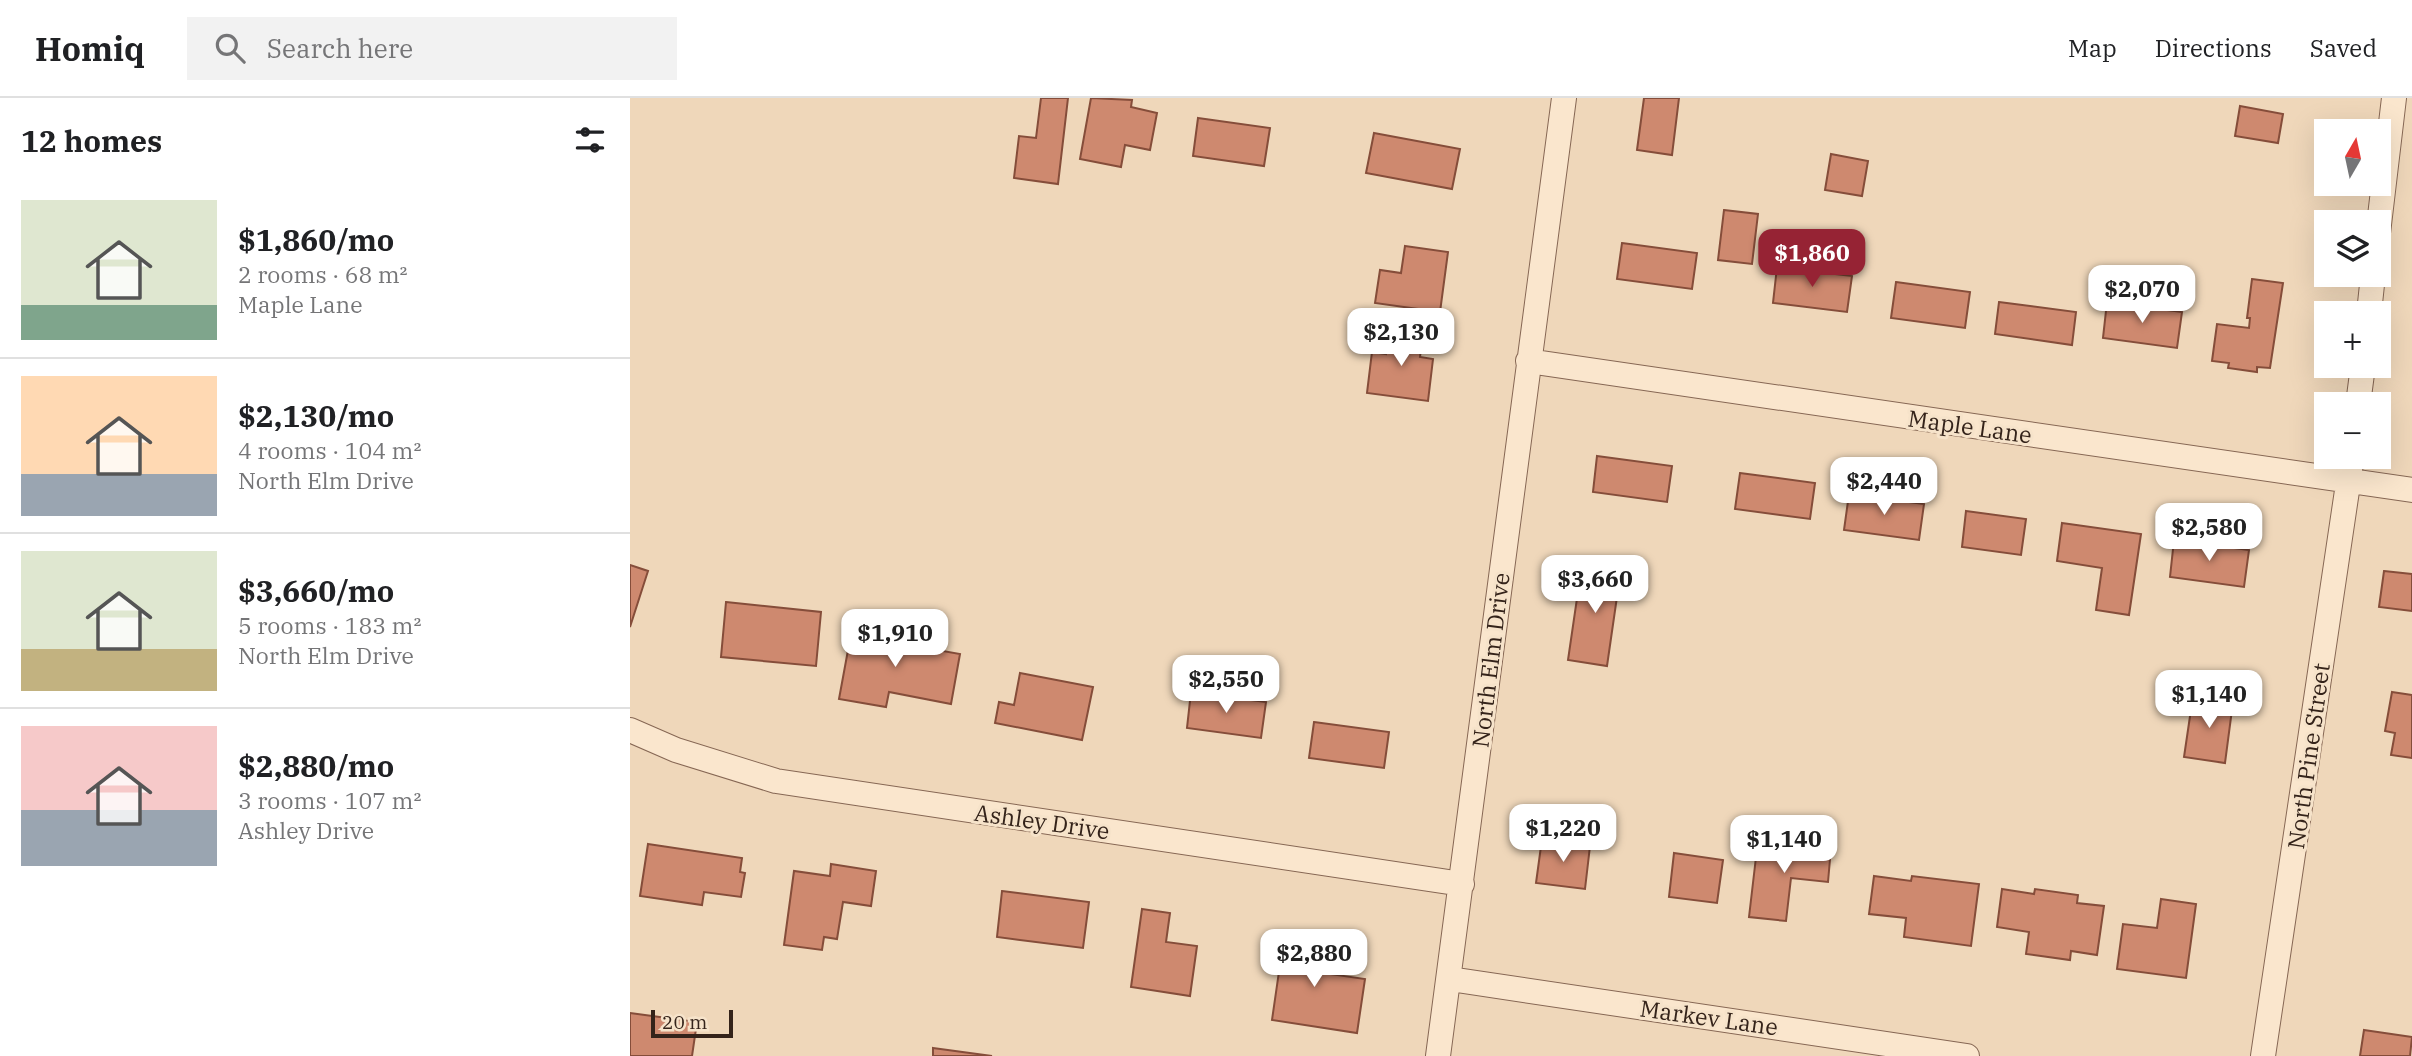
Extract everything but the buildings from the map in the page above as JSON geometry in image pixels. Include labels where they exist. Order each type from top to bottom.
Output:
[{"type":"street","name":"North Elm Drive","points":[[1438,1056],[1564,98]]},
{"type":"street","points":[[2381,210],[2394,98]]},
{"type":"street","name":"Maple Lane","points":[[1528,361],[2412,490]]},
{"type":"street","name":"North Pine Street","points":[[2263,1056],[2350,469]]},
{"type":"street","name":"Ashley Drive","points":[[630,730],[676,750],[776,781],[1462,884]]},
{"type":"street","name":"Markev Lane","points":[[1450,979],[1967,1056]]}]
